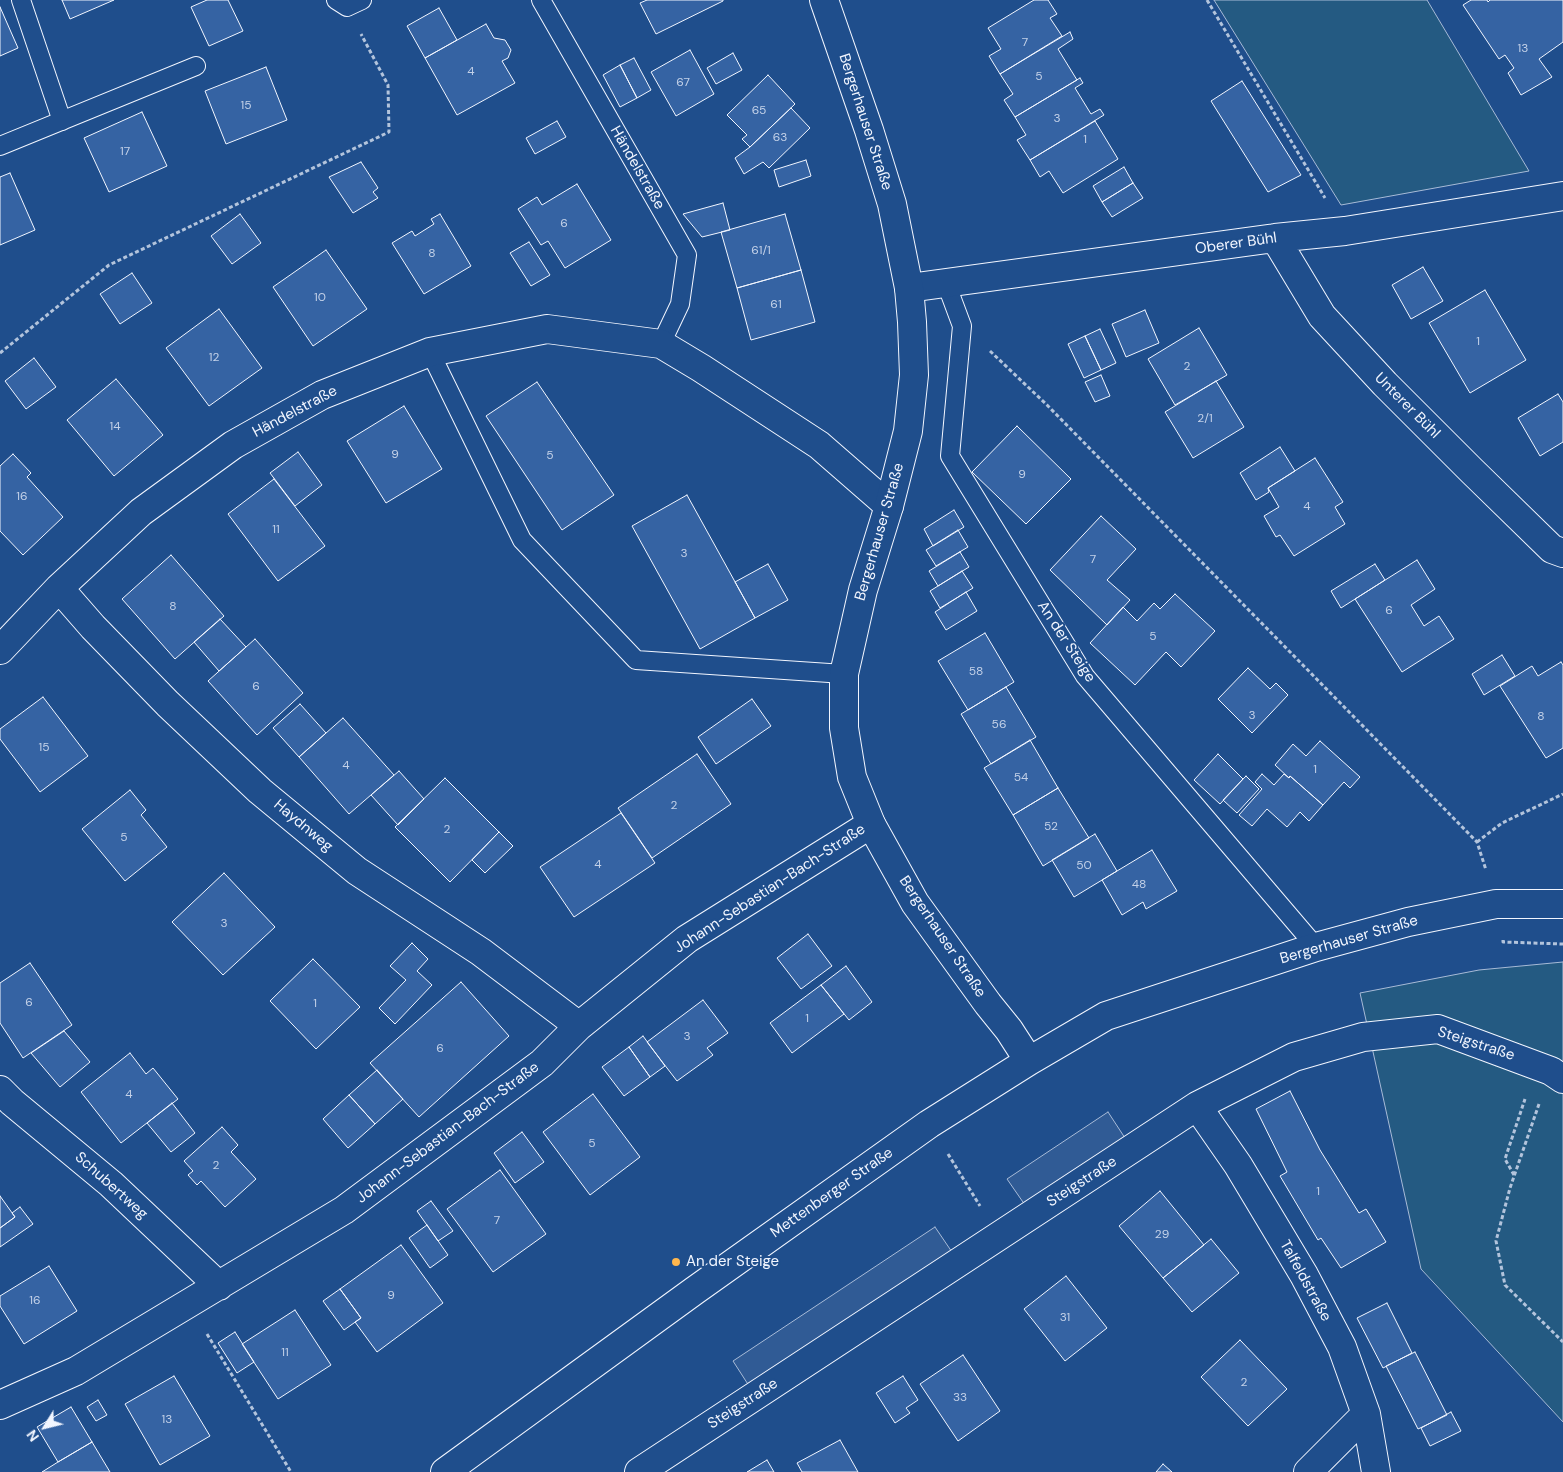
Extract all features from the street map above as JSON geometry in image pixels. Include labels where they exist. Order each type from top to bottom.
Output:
[{"type":"street","name":"Bergerhauser Straße","points":[[824,0],[869,130],[892,204],[909,288],[914,375],[908,431],[889,506],[863,590],[844,674],[844,728],[852,777],[871,824],[915,903],[1009,1030],[1029,1061],[1106,1016],[1316,947],[1408,922],[1496,904],[1563,904]]},
{"type":"street","name":"Oberer Bühl","points":[[909,288],[928,287],[1275,238],[1344,231],[1563,196]]},
{"type":"street","name":"Unterer Bühl","points":[[1275,238],[1322,316],[1340,336],[1384,384],[1552,549],[1563,553]]},
{"type":"street","name":"Händelstraße","points":[[0,650],[59,588],[140,512],[233,445],[322,395],[430,352],[547,329],[662,344],[819,445],[889,506]]},
{"type":"street","name":"Haydnweg","points":[[59,588],[93,627],[168,704],[268,798],[357,871],[481,952],[579,1026]]},
{"type":"street","name":"Johann-Sebastian-Bach-Straße","points":[[0,1405],[76,1371],[344,1210],[542,1063],[579,1026],[687,938],[871,824]]},
{"type":"street","name":"Steigstraße","points":[[639,1472],[1197,1106],[1294,1057],[1363,1037],[1438,1029],[1550,1072]]},
{"type":"street","name":"Mettenberger Straße","points":[[445,1472],[670,1308],[929,1124],[1029,1061]]},
{"type":"street","name":"Schubertweg","points":[[0,1090],[111,1184],[219,1286]]},
{"type":"street","name":"Talfeldstraße","points":[[1197,1106],[1238,1165],[1304,1275],[1342,1347],[1366,1414],[1376,1472]]},
{"type":"street","points":[[1308,1472],[1366,1414]]},
{"type":"lane","points":[[21,0],[62,121]]},
{"type":"lane","name":"Händelstraße","points":[[541,0],[687,255],[680,304],[662,344]]},
{"type":"lane","points":[[0,146],[196,66]]},
{"type":"lane","name":"An der Steige","points":[[946,283],[962,326],[950,456],[1085,676],[1316,947]]},
{"type":"lane","points":[[430,352],[522,540],[636,660],[844,674]]},
{"type":"path","points":[[1208,0],[1344,231]]},
{"type":"path","points":[[0,353],[109,266],[389,132],[388,85],[348,2]]},
{"type":"path","points":[[1000,360],[1047,405],[1477,842],[1496,904]]},
{"type":"path","points":[[1477,842],[1502,822],[1563,794]]},
{"type":"path","points":[[1550,1072],[1515,1175],[1496,1241],[1505,1285],[1563,1342]]},
{"type":"path","points":[[1515,1175],[1505,1159],[1550,1072]]},
{"type":"path","points":[[929,1124],[998,1236]]},
{"type":"path","points":[[189,1304],[291,1472]]},
{"type":"shaded area","points":[[1214,0],[1427,0],[1529,171],[1341,205]]},
{"type":"shaded area","points":[[1563,962],[1563,1422],[1421,1269],[1360,993],[1479,970]]},
{"type":"shaded area","points":[[1108,1112],[1125,1138],[1025,1205],[1007,1179]]},
{"type":"shaded area","points":[[935,1227],[954,1255],[751,1389],[733,1361]]},
{"type":"building","points":[[62,0],[114,0],[70,19]]},
{"type":"building","points":[[207,0],[228,0],[243,31],[209,46],[191,7]]},
{"type":"building","points":[[647,0],[723,1],[656,34],[640,3]]},
{"type":"building","points":[[1034,0],[1048,0],[1057,14],[1050,18],[1062,36],[1000,74],[989,56],[1001,49],[988,28]]},
{"type":"building","points":[[1471,0],[1487,0],[1488,2],[1490,0],[1563,0],[1563,42],[1539,59],[1552,77],[1521,95],[1508,73],[1514,68],[1505,55],[1499,59],[1463,5]]},
{"type":"building","points":[[0,7],[18,48],[0,56]]},
{"type":"building","points":[[439,8],[457,40],[425,58],[407,26]]},
{"type":"building","points":[[486,24],[494,38],[505,40],[511,50],[508,58],[502,61],[515,83],[457,115],[425,58]]},
{"type":"building","points":[[1070,32],[1073,39],[1058,49],[1077,80],[1015,117],[1004,100],[1013,94],[1000,74]]},
{"type":"building","points":[[690,50],[714,94],[676,116],[651,72]]},
{"type":"building","points":[[733,53],[742,70],[716,84],[707,68]]},
{"type":"building","points":[[634,58],[651,90],[637,98],[620,65]]},
{"type":"building","points":[[620,65],[637,98],[620,107],[603,75]]},
{"type":"building","points":[[266,67],[287,120],[226,144],[205,91]]},
{"type":"building","points":[[768,75],[795,104],[750,147],[742,139],[747,135],[727,115]]},
{"type":"building","points":[[1080,78],[1083,83],[1075,88],[1091,114],[1100,109],[1104,115],[1030,160],[1017,140],[1026,135],[1015,117]]},
{"type":"building","points":[[1242,81],[1301,175],[1268,192],[1211,101]]},
{"type":"building","points":[[791,108],[810,128],[769,168],[763,162],[744,174],[735,158],[750,147]]},
{"type":"building","points":[[142,112],[167,166],[109,192],[84,138]]},
{"type":"building","points":[[557,121],[566,137],[535,154],[526,138]]},
{"type":"building","points":[[1095,121],[1118,159],[1063,193],[1049,171],[1040,177],[1030,160]]},
{"type":"building","points":[[806,160],[811,176],[779,187],[774,170]]},
{"type":"building","points":[[361,162],[378,188],[373,192],[378,198],[353,213],[329,177]]},
{"type":"building","points":[[1124,167],[1133,183],[1102,202],[1093,186]]},
{"type":"building","points":[[10,173],[35,230],[0,245],[0,177]]},
{"type":"building","points":[[1133,183],[1143,198],[1112,217],[1102,202]]},
{"type":"building","points":[[577,184],[611,240],[565,268],[548,241],[541,245],[518,209],[537,197],[542,205]]},
{"type":"building","points":[[723,203],[730,230],[702,237],[683,214]]},
{"type":"building","points":[[240,214],[261,243],[232,264],[211,236]]},
{"type":"building","points":[[440,214],[471,266],[424,294],[392,243],[412,231],[415,236],[434,224],[431,219]]},
{"type":"building","points":[[785,214],[801,270],[737,288],[721,232]]},
{"type":"building","points":[[529,242],[550,275],[531,286],[510,253]]},
{"type":"building","points":[[326,250],[367,309],[313,346],[273,287]]},
{"type":"building","points":[[1423,267],[1443,301],[1411,319],[1392,285]]},
{"type":"building","points":[[801,270],[815,322],[751,340],[737,288]]},
{"type":"building","points":[[132,273],[152,303],[120,324],[100,294]]},
{"type":"building","points":[[1485,290],[1526,360],[1470,393],[1429,323]]},
{"type":"building","points":[[219,309],[262,368],[209,406],[166,348]]},
{"type":"building","points":[[1145,310],[1159,343],[1126,357],[1112,324]]},
{"type":"building","points":[[1199,328],[1227,375],[1175,405],[1148,359]]},
{"type":"building","points":[[1100,329],[1116,363],[1101,370],[1085,336]]},
{"type":"building","points":[[1085,336],[1101,370],[1084,378],[1068,344]]},
{"type":"building","points":[[34,358],[56,387],[26,409],[5,381]]},
{"type":"building","points":[[1101,375],[1110,396],[1095,402],[1085,382]]},
{"type":"building","points":[[116,379],[163,435],[114,476],[67,420]]},
{"type":"building","points":[[1216,381],[1244,427],[1193,458],[1165,412]]},
{"type":"building","points":[[537,382],[614,495],[562,530],[486,416]]},
{"type":"building","points":[[1558,394],[1563,402],[1563,442],[1540,456],[1518,418]]},
{"type":"building","points":[[404,406],[442,469],[386,503],[347,441]]},
{"type":"building","points":[[1017,426],[1071,479],[1026,524],[972,472]]},
{"type":"building","points":[[1280,447],[1295,471],[1268,488],[1269,492],[1256,500],[1240,473]]},
{"type":"building","points":[[298,452],[322,485],[295,506],[270,473]]},
{"type":"building","points":[[13,454],[31,473],[27,477],[63,517],[23,555],[0,531],[0,466]]},
{"type":"building","points":[[1315,458],[1343,502],[1335,507],[1345,524],[1294,556],[1280,535],[1276,537],[1264,516],[1279,507],[1268,488]]},
{"type":"building","points":[[274,479],[325,546],[278,581],[228,514]]},
{"type":"building","points":[[687,495],[755,618],[700,649],[632,526]]},
{"type":"building","points":[[954,510],[964,527],[933,546],[924,529]]},
{"type":"building","points":[[1101,516],[1136,549],[1107,580],[1130,600],[1107,625],[1050,570]]},
{"type":"building","points":[[958,530],[968,547],[936,566],[926,550]]},
{"type":"building","points":[[960,552],[969,567],[938,586],[929,571]]},
{"type":"building","points":[[171,555],[224,616],[175,659],[122,599]]},
{"type":"building","points":[[1417,560],[1435,589],[1411,605],[1424,626],[1439,616],[1454,639],[1402,672],[1355,599]]},
{"type":"building","points":[[768,564],[788,600],[755,618],[735,582]]},
{"type":"building","points":[[1375,564],[1385,580],[1341,608],[1331,591]]},
{"type":"building","points":[[962,571],[973,588],[940,608],[930,591]]},
{"type":"building","points":[[966,592],[977,611],[946,630],[935,612]]},
{"type":"building","points":[[1175,594],[1215,631],[1181,667],[1166,652],[1135,685],[1090,643],[1123,607],[1137,621],[1154,603],[1160,609]]},
{"type":"building","points":[[220,619],[246,647],[219,671],[194,642]]},
{"type":"building","points":[[985,633],[1014,682],[968,710],[938,661]]},
{"type":"building","points":[[255,639],[303,693],[257,735],[208,681]]},
{"type":"building","points":[[1502,655],[1515,676],[1484,695],[1472,674]]},
{"type":"building","points":[[1561,662],[1563,665],[1563,748],[1546,758],[1500,686],[1532,666],[1538,676]]},
{"type":"building","points":[[1248,668],[1270,689],[1276,683],[1288,695],[1252,733],[1218,699]]},
{"type":"building","points":[[1006,687],[1036,737],[991,764],[961,714]]},
{"type":"building","points":[[43,697],[88,756],[40,792],[0,739],[0,729]]},
{"type":"building","points":[[752,699],[771,726],[716,764],[698,737]]},
{"type":"building","points":[[300,704],[326,733],[299,757],[273,728]]},
{"type":"building","points":[[343,718],[394,775],[349,814],[299,757]]},
{"type":"building","points":[[1030,740],[1058,788],[1013,815],[984,768]]},
{"type":"building","points":[[1320,741],[1360,777],[1350,788],[1344,782],[1323,805],[1275,765],[1293,744],[1306,756]]},
{"type":"building","points":[[697,754],[731,804],[652,858],[618,808]]},
{"type":"building","points":[[1218,754],[1243,779],[1220,804],[1194,780]]},
{"type":"building","points":[[399,771],[424,799],[398,825],[371,795]]},
{"type":"building","points":[[1262,774],[1274,785],[1284,774],[1289,778],[1290,776],[1323,805],[1309,821],[1300,812],[1287,827],[1267,809],[1252,826],[1239,815],[1262,789],[1255,782]]},
{"type":"building","points":[[1246,776],[1259,789],[1237,813],[1223,800]]},
{"type":"building","points":[[445,778],[499,832],[450,882],[395,827]]},
{"type":"building","points":[[1058,788],[1089,838],[1043,866],[1013,815]]},
{"type":"building","points":[[130,790],[146,810],[141,815],[167,847],[125,881],[82,829]]},
{"type":"building","points":[[621,813],[655,863],[574,917],[540,867]]},
{"type":"building","points":[[499,832],[513,846],[485,873],[472,860]]},
{"type":"building","points":[[1095,834],[1117,871],[1074,897],[1052,860]]},
{"type":"building","points":[[1152,850],[1177,891],[1146,909],[1143,902],[1122,915],[1102,880]]},
{"type":"building","points":[[224,873],[275,927],[223,975],[172,922]]},
{"type":"building","points":[[808,934],[832,966],[801,989],[777,958]]},
{"type":"building","points":[[412,943],[428,959],[417,971],[432,985],[395,1024],[379,1008],[406,980],[390,966]]},
{"type":"building","points":[[313,959],[360,1007],[316,1049],[270,1001]]},
{"type":"building","points":[[30,963],[72,1025],[23,1058],[0,1023],[0,983]]},
{"type":"building","points":[[846,966],[872,1002],[849,1020],[821,985]]},
{"type":"building","points":[[461,982],[509,1036],[419,1117],[370,1063]]},
{"type":"building","points":[[821,985],[844,1014],[792,1053],[770,1023]]},
{"type":"building","points":[[703,1000],[728,1033],[707,1048],[713,1055],[677,1081],[647,1042]]},
{"type":"building","points":[[64,1031],[90,1062],[60,1087],[31,1053]]},
{"type":"building","points":[[643,1036],[665,1066],[650,1077],[629,1047]]},
{"type":"building","points":[[629,1047],[650,1077],[624,1096],[602,1067]]},
{"type":"building","points":[[130,1053],[146,1074],[153,1068],[178,1099],[121,1143],[81,1092]]},
{"type":"building","points":[[377,1070],[403,1099],[375,1124],[349,1095]]},
{"type":"building","points":[[1290,1091],[1320,1150],[1359,1213],[1366,1209],[1386,1242],[1341,1268],[1321,1238],[1318,1240],[1280,1176],[1287,1172],[1256,1109]]},
{"type":"building","points":[[593,1094],[640,1157],[590,1195],[543,1132]]},
{"type":"building","points":[[349,1095],[375,1124],[348,1148],[323,1119]]},
{"type":"building","points":[[172,1103],[195,1133],[171,1152],[147,1123]]},
{"type":"building","points":[[222,1127],[238,1145],[231,1152],[256,1179],[225,1207],[201,1181],[197,1185],[188,1175],[193,1171],[184,1161]]},
{"type":"building","points":[[522,1132],[544,1162],[515,1183],[494,1153]]},
{"type":"building","points":[[500,1170],[546,1234],[493,1272],[447,1209]]},
{"type":"building","points":[[1160,1191],[1204,1245],[1163,1278],[1119,1226]]},
{"type":"building","points":[[0,1196],[15,1217],[0,1228]]},
{"type":"building","points":[[431,1201],[453,1231],[438,1241],[417,1211]]},
{"type":"building","points":[[20,1207],[33,1224],[0,1247],[0,1228],[15,1217],[12,1213]]},
{"type":"building","points":[[427,1225],[448,1255],[430,1268],[409,1238]]},
{"type":"building","points":[[1211,1239],[1239,1273],[1192,1312],[1163,1278]]},
{"type":"building","points":[[401,1245],[443,1303],[377,1352],[355,1322],[361,1318],[340,1289]]},
{"type":"building","points":[[49,1266],[77,1311],[24,1344],[0,1306],[0,1296]]},
{"type":"building","points":[[1066,1276],[1107,1328],[1065,1361],[1024,1309]]},
{"type":"building","points":[[340,1289],[361,1318],[344,1330],[323,1301]]},
{"type":"building","points":[[1387,1303],[1412,1353],[1383,1368],[1357,1318]]},
{"type":"building","points":[[295,1310],[331,1365],[278,1399],[242,1344]]},
{"type":"building","points":[[235,1332],[254,1362],[237,1373],[218,1343]]},
{"type":"building","points":[[1240,1340],[1287,1389],[1248,1426],[1201,1377]]},
{"type":"building","points":[[1415,1352],[1447,1415],[1418,1429],[1386,1366]]},
{"type":"building","points":[[963,1355],[1000,1411],[958,1441],[920,1384]]},
{"type":"building","points":[[174,1376],[210,1436],[160,1465],[125,1404]]},
{"type":"building","points":[[903,1376],[918,1400],[906,1408],[910,1413],[895,1423],[876,1393]]},
{"type":"building","points":[[98,1400],[107,1415],[96,1421],[87,1407]]},
{"type":"building","points":[[71,1407],[92,1442],[58,1462],[37,1427]]},
{"type":"building","points":[[1451,1412],[1461,1431],[1430,1446],[1421,1428]]},
{"type":"building","points":[[840,1440],[858,1472],[802,1472],[797,1463]]},
{"type":"building","points":[[92,1442],[110,1472],[42,1472],[58,1462]]},
{"type":"building","points":[[767,1460],[774,1472],[747,1472]]},
{"type":"building","points":[[1163,1464],[1172,1472],[1156,1472]]},
{"type":"place","name":"An der Steige","points":[[676,1262]]}]
